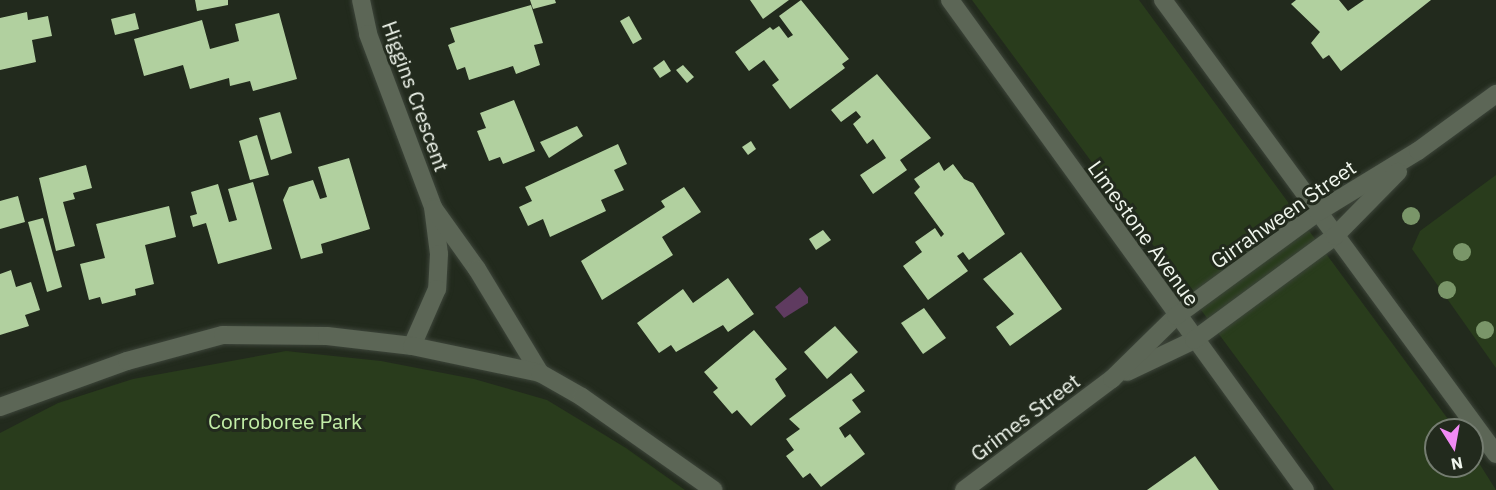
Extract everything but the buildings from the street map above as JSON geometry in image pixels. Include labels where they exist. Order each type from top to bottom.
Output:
[{"type":"street","name":"Higgins Crescent","points":[[361,0],[368,34],[433,207],[439,254],[437,289],[412,346]]},
{"type":"street","name":"Limestone Avenue","points":[[950,0],[1176,316],[1305,490]]},
{"type":"street","points":[[1163,0],[1496,454]]},
{"type":"street","name":"Girrahween Street","points":[[1176,316],[1318,212],[1418,152],[1496,94]]},
{"type":"street","name":"Girrahween Street","points":[[1194,340],[1335,236],[1418,152]]},
{"type":"street","name":"Higgins Crescent","points":[[433,207],[477,269],[540,373]]},
{"type":"street","name":"Grimes Street","points":[[964,490],[1112,379],[1176,316]]},
{"type":"street","points":[[0,407],[127,362],[223,335],[327,336],[412,346],[540,373],[582,398],[714,490]]},
{"type":"street","name":"Grimes Street","points":[[1112,379],[1194,340]]},
{"type":"green space","points":[[972,0],[1139,0],[1447,418],[1424,418],[1424,478],[1484,478],[1484,471],[1496,490],[1334,490]]},
{"type":"green space","points":[[1496,175],[1496,368],[1412,249],[1420,231]]},
{"type":"green space","name":"Corroboree Park","points":[[286,351],[381,361],[474,379],[547,400],[626,448],[685,490],[0,490],[0,433],[58,403],[133,379]]},
{"type":"shaded area","points":[[800,287],[808,297],[808,303],[784,318],[775,307]]}]
